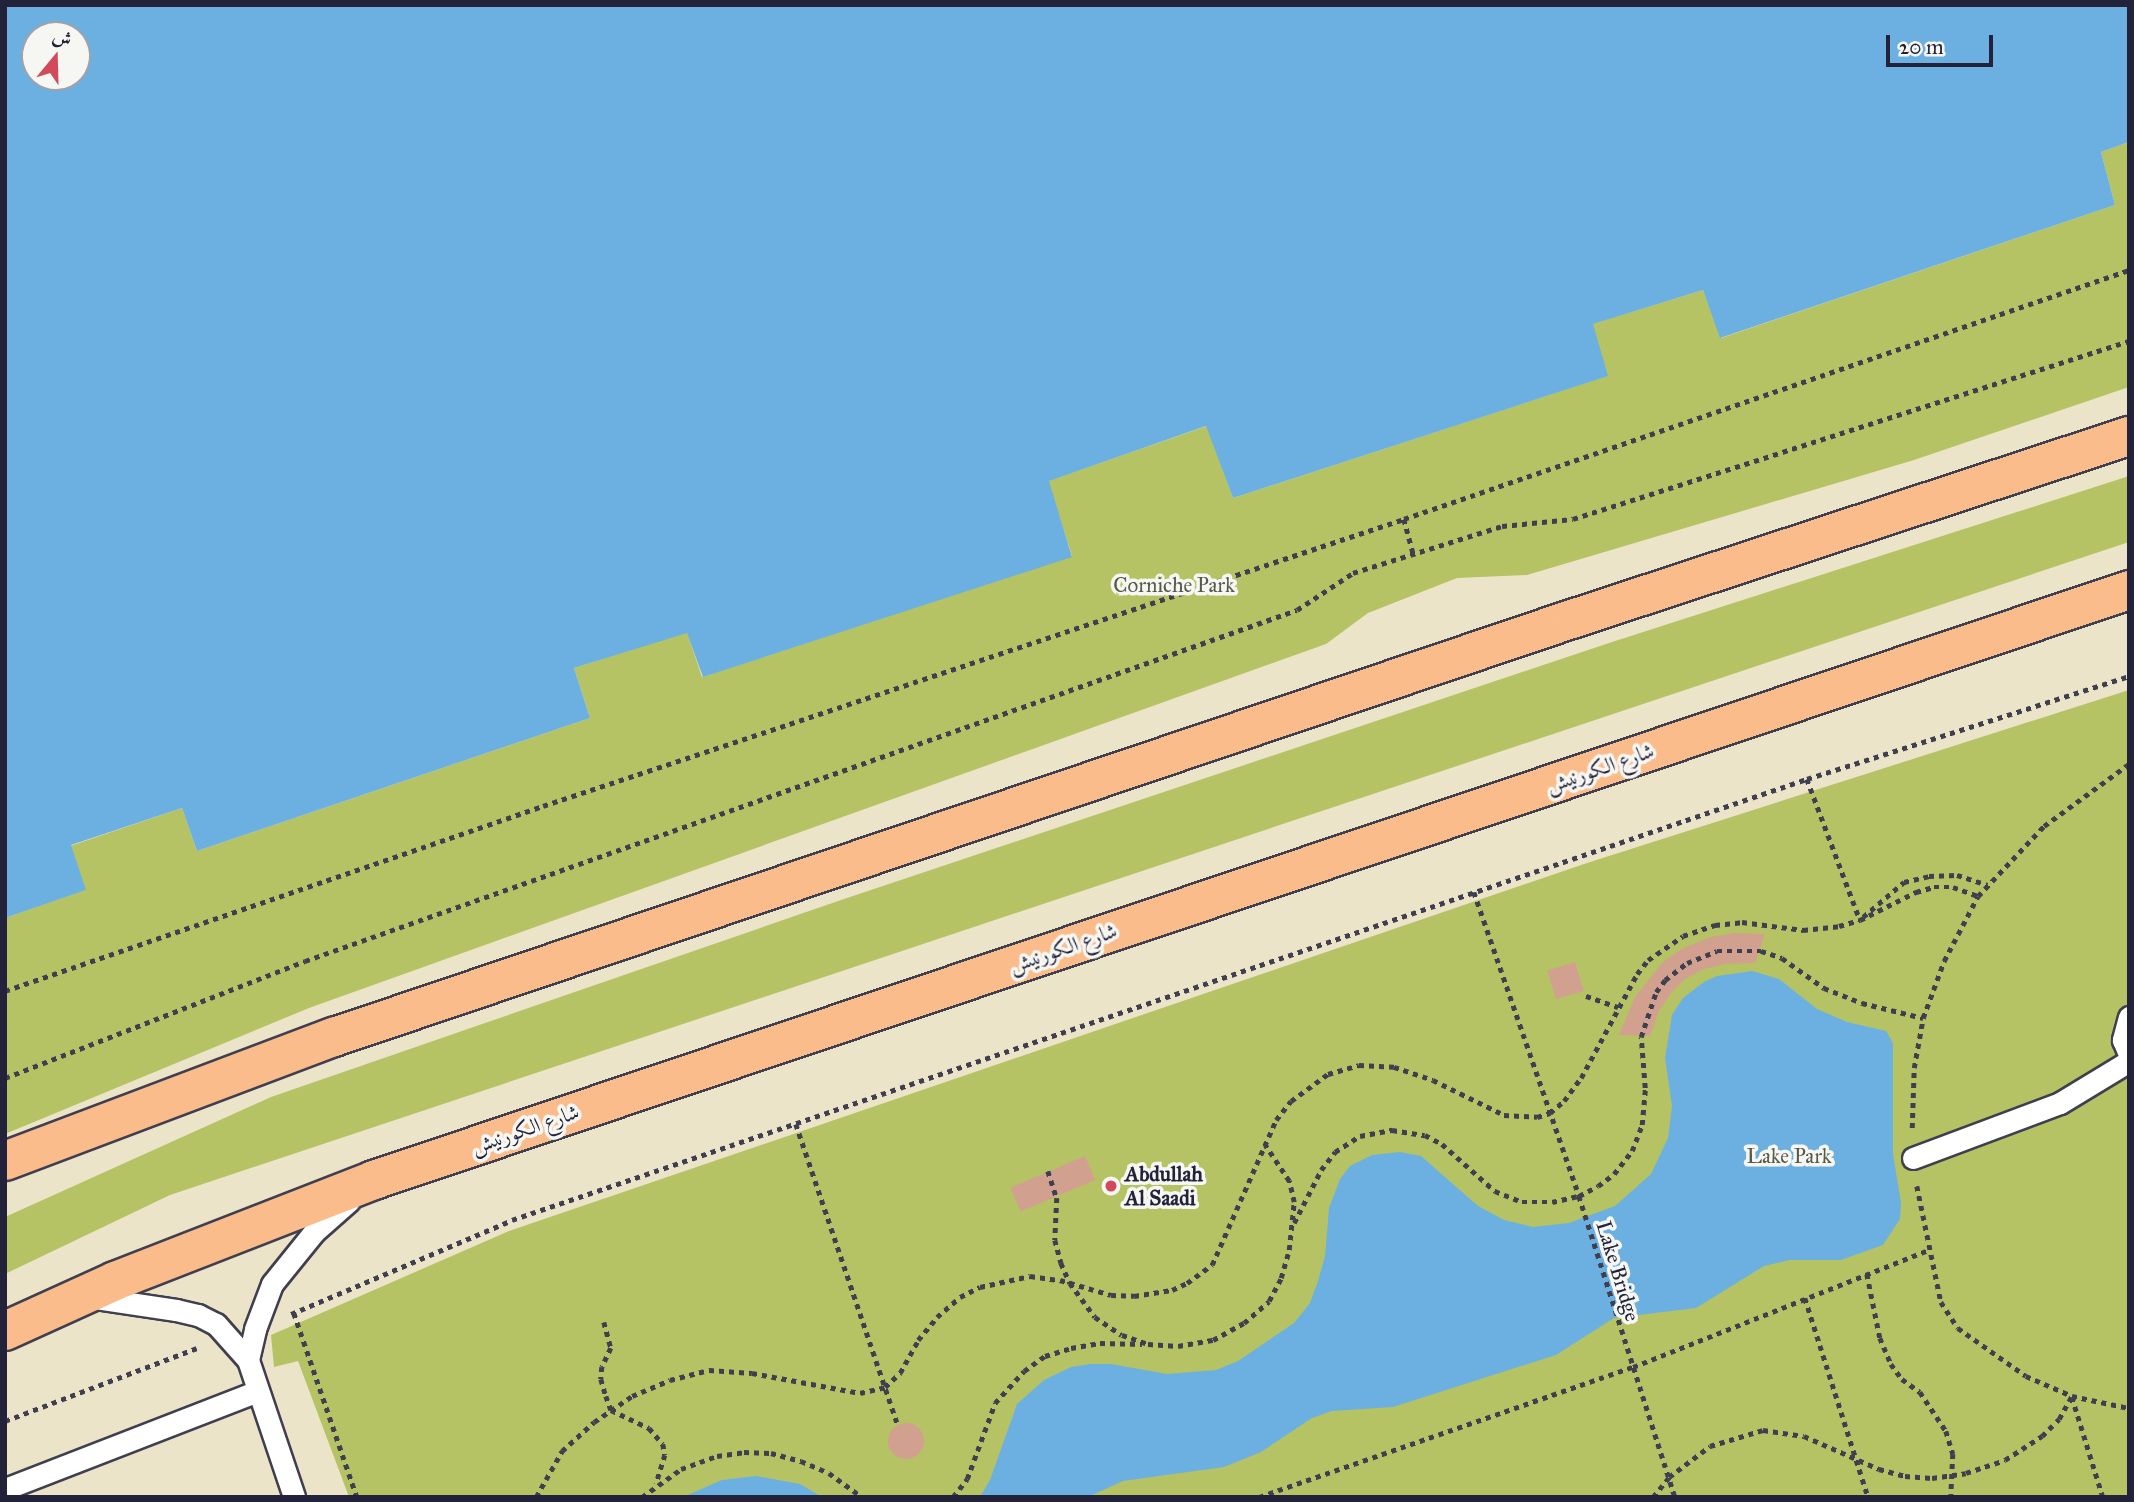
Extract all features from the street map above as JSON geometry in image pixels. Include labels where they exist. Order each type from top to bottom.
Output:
[{"type":"highway","points":[[10,1163],[334,1037],[1546,627],[2129,436]]},
{"type":"highway","name":"شارع الكورنيش","points":[[5,1331],[80,1296],[374,1180],[2129,590]]},
{"type":"lane","points":[[2129,1017],[2123,1040],[2129,1054]]},
{"type":"lane","points":[[1913,1158],[2060,1103],[2129,1061]]},
{"type":"lane","points":[[248,1360],[255,1329],[272,1284],[314,1232],[374,1180]]},
{"type":"lane","points":[[80,1296],[198,1315],[216,1324],[248,1360],[294,1497]]},
{"type":"lane","points":[[5,1489],[258,1391]]},
{"type":"path","points":[[5,991],[570,797],[1404,519],[2129,270]]},
{"type":"path","points":[[5,1078],[304,961],[1297,611],[1353,573],[1413,552],[1502,526],[1573,519],[2129,341]]},
{"type":"path","points":[[1404,519],[1413,552]]},
{"type":"path","points":[[255,1329],[512,1220],[1807,779],[2129,676]]},
{"type":"path","points":[[2129,764],[2044,826],[1978,896],[1944,961],[1923,1018],[1911,1104],[1913,1158],[1928,1250],[1941,1302],[1958,1328],[2026,1376],[2072,1396],[2129,1408]]},
{"type":"path","points":[[1807,779],[1860,920]]},
{"type":"path","points":[[1860,920],[1904,882],[1929,876],[1957,875],[1987,885]]},
{"type":"path","points":[[536,1497],[562,1451],[632,1396],[670,1380],[709,1370],[752,1373],[860,1393],[885,1387],[900,1373],[918,1340],[960,1297],[1005,1279],[1030,1276],[1070,1283],[1111,1295],[1134,1296],[1172,1290],[1202,1275],[1212,1265],[1223,1243],[1276,1121],[1300,1094],[1328,1074],[1359,1065],[1394,1067],[1433,1080],[1504,1115],[1537,1117],[1550,1113],[1581,1078],[1618,1007],[1648,960],[1698,930],[1742,922],[1803,930],[1860,920],[1916,892],[1934,887],[1953,887],[1978,896]]},
{"type":"path","name":"Lake Bridge","points":[[1474,892],[1578,1196],[1675,1497]]},
{"type":"path","points":[[953,1497],[967,1479],[995,1403],[1024,1371],[1045,1356],[1100,1343],[1178,1346],[1213,1340],[1257,1313],[1269,1301],[1280,1278],[1294,1223],[1321,1170],[1335,1152],[1360,1136],[1392,1130],[1425,1135],[1442,1143],[1495,1191],[1522,1202],[1552,1202],[1578,1196],[1614,1174],[1632,1151],[1642,1125],[1645,1088],[1641,1037],[1645,1020],[1656,992],[1665,980],[1687,963],[1717,951],[1761,951],[1793,964],[1824,988],[1862,1003],[1923,1018]]},
{"type":"path","points":[[1586,996],[1618,1007]]},
{"type":"path","points":[[796,1124],[898,1425]]},
{"type":"path","points":[[1264,1144],[1289,1181],[1294,1202],[1294,1223]]},
{"type":"path","points":[[1048,1171],[1057,1198],[1055,1240],[1070,1283],[1095,1317],[1122,1335],[1148,1344]]},
{"type":"path","points":[[1259,1497],[1272,1495],[1633,1367],[1928,1250]]},
{"type":"path","points":[[1867,1274],[1880,1338],[1891,1364],[1934,1410],[1953,1454],[1951,1497]]},
{"type":"path","points":[[1805,1298],[1868,1497]]},
{"type":"path","points":[[294,1313],[357,1497]]},
{"type":"path","points":[[604,1322],[611,1348],[602,1367],[601,1379],[611,1410],[658,1435],[665,1455],[656,1484]]},
{"type":"path","points":[[5,1421],[229,1337]]},
{"type":"path","points":[[1653,1497],[1669,1478],[1710,1447],[1763,1430],[1804,1436],[1854,1459],[1905,1476],[1954,1476],[2005,1460],[2042,1436],[2059,1419],[2072,1396]]},
{"type":"path","points":[[2072,1396],[2103,1497]]},
{"type":"path","points":[[642,1497],[656,1484],[681,1469],[716,1456],[744,1452],[771,1453],[829,1473],[862,1497]]},
{"type":"green space","name":"Corniche Park","points":[[2129,142],[2129,387],[1914,460],[1527,575],[1457,578],[1368,613],[1326,644],[309,1008],[5,1134],[5,918],[85,890],[70,846],[182,808],[197,851],[590,718],[574,668],[687,632],[702,677],[1072,556],[1048,481],[1207,426],[1233,498],[1607,376],[1592,324],[1703,290],[1721,338],[2115,205],[2101,152]]},
{"type":"green space","points":[[2129,476],[2129,542],[170,1195],[5,1274],[5,1217],[271,1097],[844,899],[1609,643]]},
{"type":"green space","name":"Lake Park","points":[[2129,690],[2129,1497],[349,1497],[298,1361],[274,1367],[271,1335],[509,1231],[1587,863]]},
{"type":"water","points":[[5,5],[2129,5],[2129,142],[2101,152],[2115,205],[1720,338],[1703,290],[1593,324],[1608,376],[1233,498],[1206,426],[1049,481],[1072,557],[703,677],[687,633],[574,668],[590,718],[197,851],[182,808],[71,845],[86,890],[5,918]]},
{"type":"water","points":[[1752,971],[1779,979],[1817,1009],[1847,1022],[1886,1031],[1893,1043],[1893,1154],[1901,1203],[1900,1219],[1883,1245],[1841,1260],[1790,1260],[1764,1266],[1696,1308],[1614,1318],[1556,1355],[1393,1407],[1332,1411],[1312,1418],[1261,1452],[1224,1467],[1123,1481],[1088,1497],[980,1497],[990,1480],[1017,1404],[1044,1380],[1071,1367],[1090,1364],[1111,1364],[1167,1374],[1216,1370],[1238,1361],[1294,1323],[1310,1303],[1318,1281],[1325,1256],[1329,1208],[1340,1179],[1350,1166],[1372,1155],[1400,1152],[1421,1156],[1478,1206],[1504,1220],[1533,1227],[1569,1223],[1615,1206],[1651,1174],[1668,1138],[1672,1106],[1665,1058],[1672,1015],[1683,998],[1704,982],[1717,976]]},
{"type":"water","points":[[756,1476],[800,1484],[822,1497],[683,1497],[722,1480]]},
{"type":"building","points":[[1735,933],[1765,934],[1755,963],[1725,964],[1704,969],[1685,979],[1659,1011],[1650,1036],[1619,1035],[1635,997],[1663,962],[1683,948],[1711,937]]},
{"type":"building","points":[[1575,962],[1584,991],[1556,999],[1547,970]]},
{"type":"building","points":[[1085,1156],[1095,1180],[1021,1212],[1010,1188]]},
{"type":"building","points":[[906,1423],[919,1428],[924,1441],[919,1454],[906,1459],[893,1454],[888,1441],[893,1428]]},
{"type":"place","name":"Abdullah Al Saadi","points":[[1111,1186]]}]
